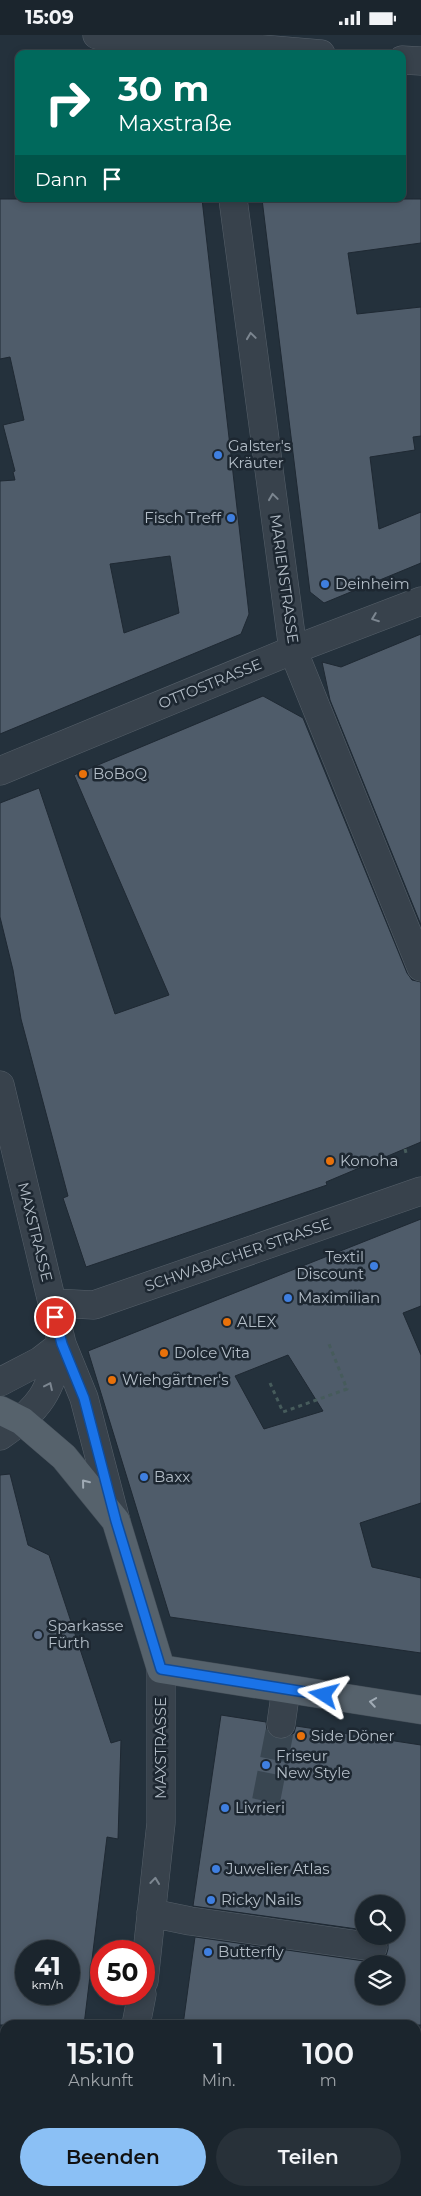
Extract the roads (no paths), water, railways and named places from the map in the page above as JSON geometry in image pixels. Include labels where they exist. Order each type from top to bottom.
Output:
[{"type":"main road","name":"MAXSTRASSE","points":[[11,1415],[64,1457],[116,1521],[161,1669]]},
{"type":"main road","points":[[161,1669],[421,1710]]},
{"type":"street","points":[[97,35],[273,50]]},
{"type":"street","points":[[406,60],[421,61]]},
{"type":"street","name":"MARIENSTRASSE","points":[[233,202],[293,650],[421,967]]},
{"type":"street","name":"OTTOSTRASSE","points":[[0,771],[293,650],[421,601]]},
{"type":"street","name":"MAXSTRASSE","points":[[0,1085],[62,1344],[84,1398],[116,1521]]},
{"type":"street","name":"SCHWABACHER STRASSE","points":[[52,1303],[94,1305],[421,1191]]},
{"type":"street","points":[[0,1382],[40,1361],[62,1344]]},
{"type":"street","points":[[0,1436],[11,1415],[43,1398],[54,1375],[62,1344]]},
{"type":"street","name":"MAXSTRASSE","points":[[148,1940],[161,1823],[161,1669]]},
{"type":"street","points":[[281,1724],[286,1689]]},
{"type":"street","points":[[151,1913],[190,1921],[373,1947]]},
{"type":"street","points":[[139,2020],[141,2005]]},
{"type":"tunnel","points":[[266,1801],[281,1724]]},
{"type":"place","name":"Galster's Kräuter","points":[[218,455]]},
{"type":"place","name":"Fisch Treff","points":[[231,518]]},
{"type":"place","name":"Deinheim","points":[[325,584]]},
{"type":"place","name":"BoBoQ","points":[[83,774]]},
{"type":"place","name":"Konoha","points":[[330,1161]]},
{"type":"place","name":"Textil Discount","points":[[374,1266]]},
{"type":"place","name":"Maximilian","points":[[288,1298]]},
{"type":"place","name":"ALEX","points":[[227,1322]]},
{"type":"place","name":"Dolce Vita","points":[[164,1353]]},
{"type":"place","name":"Wiehgärtner's","points":[[112,1380]]},
{"type":"place","name":"Baxx","points":[[144,1477]]},
{"type":"place","name":"Sparkasse Fürth","points":[[38,1635]]},
{"type":"place","name":"Side Döner","points":[[301,1736]]},
{"type":"place","name":"Friseur New Style","points":[[266,1765]]},
{"type":"place","name":"Livrieri","points":[[225,1808]]},
{"type":"place","name":"Juwelier Atlas","points":[[216,1869]]},
{"type":"place","name":"Ricky Nails","points":[[211,1900]]},
{"type":"place","name":"Butterfly","points":[[208,1952]]}]
